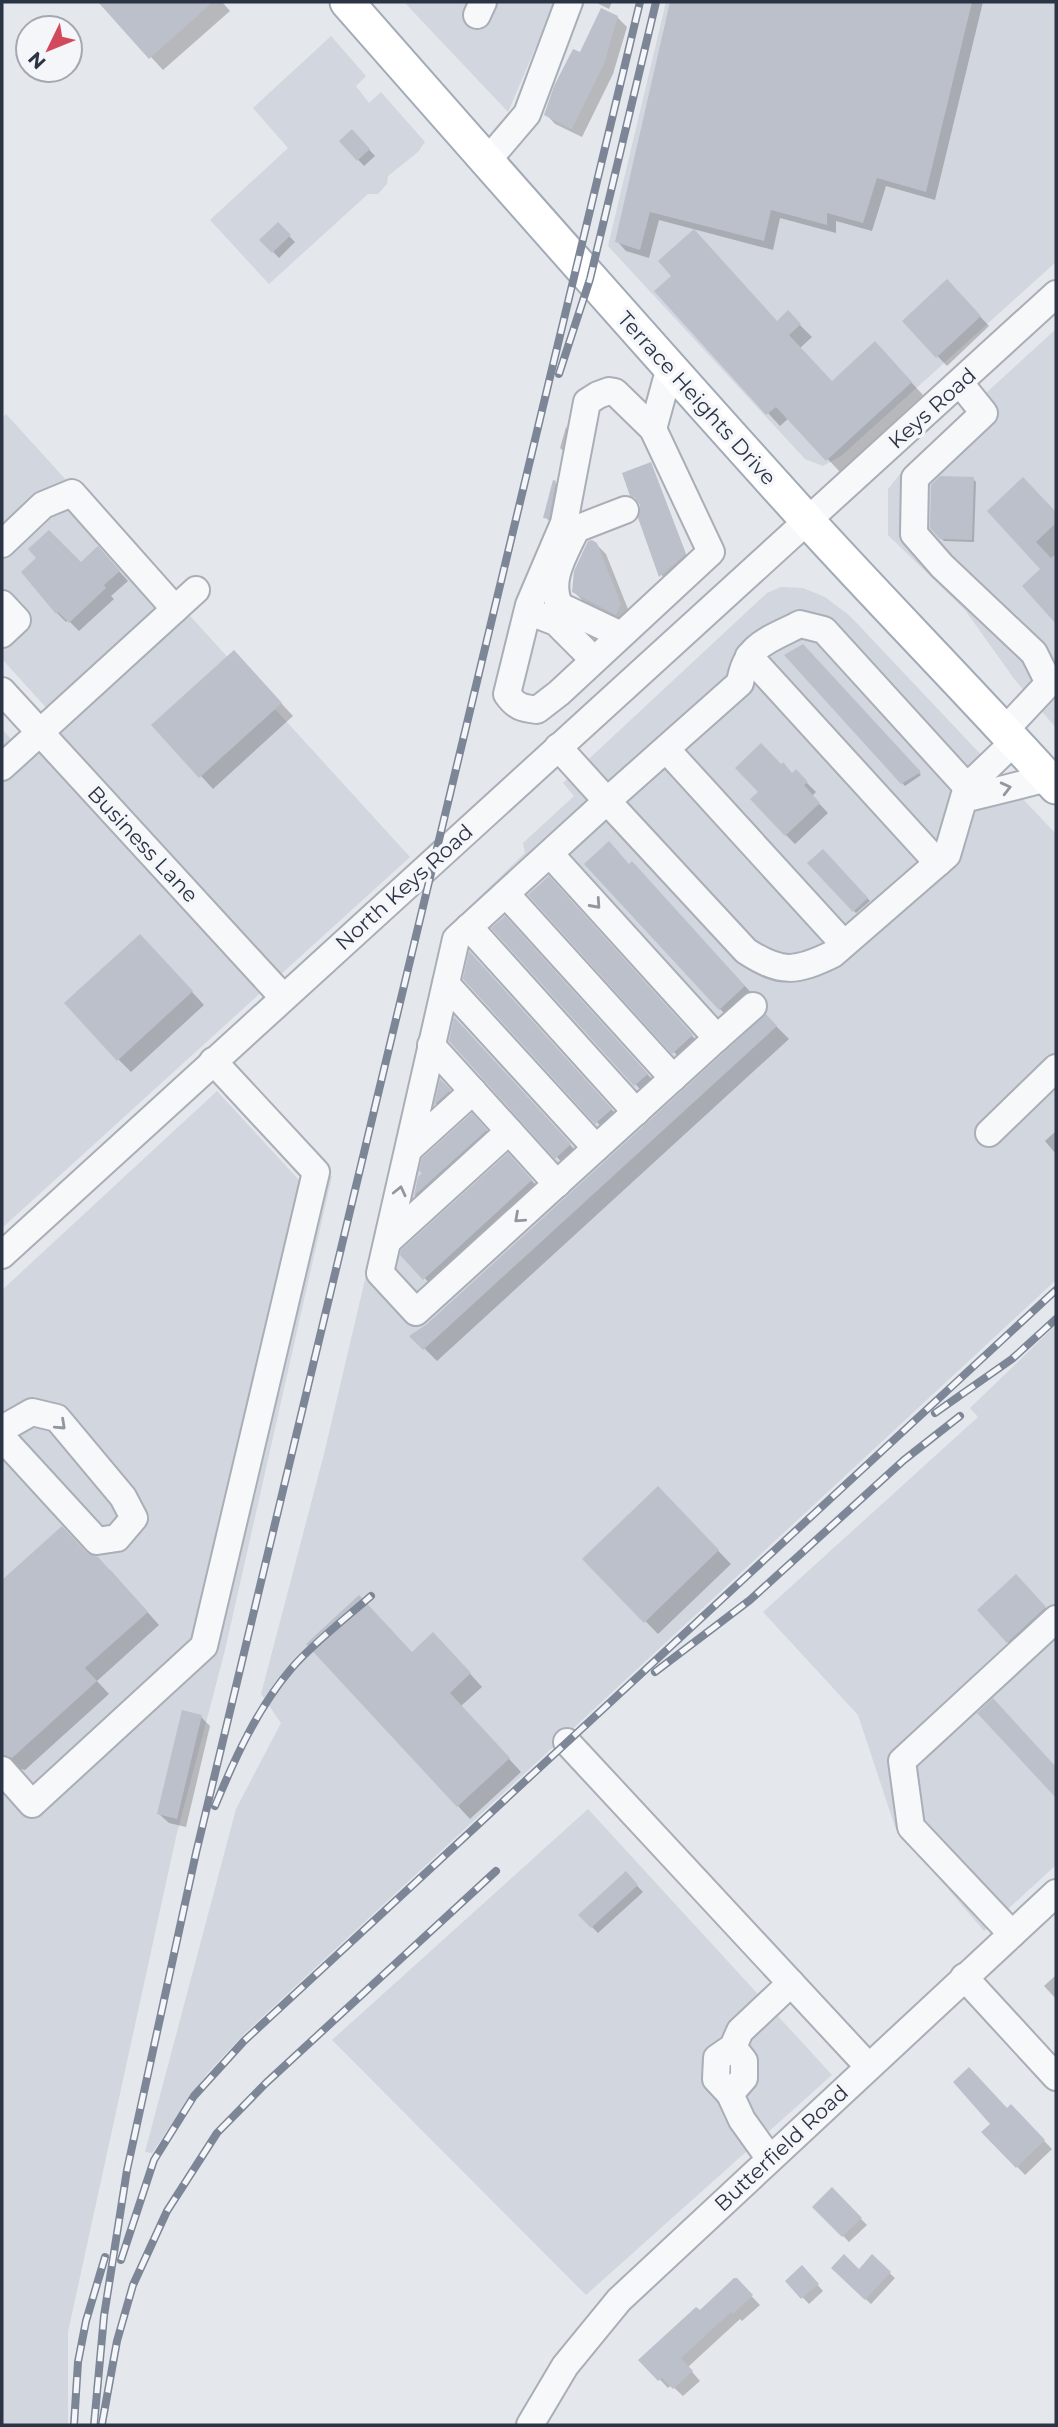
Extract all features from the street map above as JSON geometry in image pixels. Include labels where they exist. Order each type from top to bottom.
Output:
[{"type":"main road","name":"Terrace Heights Drive","points":[[346,2],[808,521],[1052,782]]},
{"type":"street","points":[[487,161],[527,114],[569,2]]},
{"type":"street","name":"Keys Road","points":[[808,521],[1055,297]]},
{"type":"street","points":[[653,429],[670,367]]},
{"type":"street","points":[[558,747],[746,951],[765,964],[790,969],[813,964],[833,954],[947,855],[966,793],[1053,680],[1034,653],[942,566],[914,534],[915,478],[984,413],[960,383]]},
{"type":"street","points":[[609,391],[615,392],[653,429],[711,552],[559,693],[537,710],[521,708],[514,704],[507,694],[527,611],[564,523],[587,402],[609,391]]},
{"type":"street","points":[[2,544],[43,505],[72,493],[175,609]]},
{"type":"street","points":[[621,635],[560,606],[556,597],[555,577],[576,529],[625,510]]},
{"type":"street","name":"North Keys Road","points":[[2,1255],[808,521]]},
{"type":"street","points":[[2,767],[196,590]]},
{"type":"street","points":[[2,604],[17,620],[2,634]]},
{"type":"street","points":[[527,611],[556,622],[594,660]]},
{"type":"street","points":[[753,1006],[416,1312],[380,1273],[456,939],[740,682],[743,664],[756,647],[800,624],[824,630],[966,793]]},
{"type":"street","points":[[749,656],[938,863]]},
{"type":"street","name":"Business Lane","points":[[2,691],[283,997]]},
{"type":"street","points":[[559,693],[585,723]]},
{"type":"street","points":[[666,749],[844,944]]},
{"type":"street","points":[[966,793],[1052,782]]},
{"type":"street","points":[[550,854],[717,1038]]},
{"type":"street","points":[[506,894],[673,1078]]},
{"type":"street","points":[[469,927],[636,1112]]},
{"type":"street","points":[[446,984],[596,1148]]},
{"type":"street","points":[[431,1045],[557,1184]]},
{"type":"street","points":[[2,1770],[32,1804],[204,1646],[316,1172],[213,1061]]},
{"type":"street","points":[[989,1133],[1056,1068]]},
{"type":"street","points":[[410,1149],[473,1091]]},
{"type":"street","points":[[388,1241],[509,1131]]},
{"type":"street","points":[[2,1429],[32,1412],[57,1418],[124,1497],[134,1518],[117,1538],[97,1541],[7,1443],[2,1441]]},
{"type":"street","points":[[1012,1934],[911,1827],[902,1762],[1056,1619]]},
{"type":"street","points":[[567,1742],[868,2066]]},
{"type":"street","name":"Butterfield Road","points":[[530,2425],[565,2366],[620,2300],[1056,1893]]},
{"type":"street","points":[[964,1977],[1056,2077]]},
{"type":"street","points":[[770,2159],[742,2120],[730,2094],[716,2079],[716,2058],[733,2048],[740,2031],[791,1983]]},
{"type":"shaded area","points":[[404,2],[555,2],[508,112]]},
{"type":"shaded area","points":[[666,2],[1056,2],[1056,262],[841,456],[823,466],[805,459],[608,246]]},
{"type":"shaded area","points":[[331,36],[366,76],[356,86],[369,103],[381,92],[425,142],[418,152],[388,176],[387,184],[378,194],[368,194],[269,284],[210,220],[288,148],[253,108]]},
{"type":"shaded area","points":[[1056,329],[1056,728],[1015,680],[965,610],[888,535],[888,489],[907,465]]},
{"type":"shaded area","points":[[6,414],[410,857],[2,1228],[2,729],[26,756],[61,724],[2,659],[2,418]]},
{"type":"shaded area","points":[[781,587],[803,588],[825,597],[850,616],[1056,834],[1056,1280],[244,2034],[206,2075],[152,2153],[145,2152],[236,1809],[281,1723],[261,1694],[324,1454],[448,927],[525,853],[523,843],[574,796],[563,783],[767,593]]},
{"type":"shaded area","points":[[217,1091],[298,1179],[332,1176],[225,1650],[176,1837],[68,2332],[68,2425],[2,2425],[2,1290]]},
{"type":"shaded area","points":[[1056,1325],[1056,1865],[984,1931],[895,1827],[858,1715],[763,1612],[978,1417],[970,1408]]},
{"type":"shaded area","points":[[588,1809],[832,2075],[586,2295],[332,2040]]},
{"type":"building","points":[[98,2],[213,2],[149,59]]},
{"type":"building","points":[[670,2],[972,2],[926,192],[877,178],[863,223],[827,213],[827,225],[771,210],[764,241],[650,212],[640,250],[615,242]]},
{"type":"building","points":[[601,8],[618,16],[604,64],[572,129],[544,115],[554,86],[573,49],[580,52]]},
{"type":"building","points":[[352,129],[370,149],[357,161],[339,141]]},
{"type":"building","points":[[278,222],[291,235],[272,253],[259,240]]},
{"type":"building","points":[[694,229],[777,321],[788,310],[801,324],[789,335],[832,381],[875,341],[912,382],[826,461],[776,407],[766,415],[654,291],[671,276],[658,261]]},
{"type":"building","points":[[947,279],[981,316],[936,358],[902,321]]},
{"type":"building","points":[[651,462],[686,554],[659,577],[638,518],[640,505],[630,496],[622,473]]},
{"type":"building","points":[[940,476],[974,477],[972,540],[940,539],[930,528],[931,485]]},
{"type":"building","points":[[1023,477],[1056,512],[1056,523],[1036,542],[1051,558],[1056,554],[1056,624],[1022,586],[1040,569],[987,511]]},
{"type":"building","points":[[553,480],[556,481],[549,519],[543,518]]},
{"type":"building","points":[[49,530],[81,562],[98,546],[120,571],[69,623],[58,612],[56,614],[21,572],[36,558],[28,549]]},
{"type":"building","points":[[588,541],[597,543],[621,604],[616,615],[572,592],[574,571]]},
{"type":"building","points":[[803,644],[921,772],[901,784],[784,655]]},
{"type":"building","points":[[234,650],[282,703],[199,778],[151,725]]},
{"type":"building","points":[[761,743],[792,773],[796,769],[808,782],[804,785],[820,803],[785,836],[750,799],[758,792],[735,768]]},
{"type":"building","points":[[609,841],[629,864],[632,861],[745,986],[719,1010],[584,864]]},
{"type":"building","points":[[823,849],[868,898],[853,912],[807,863]]},
{"type":"building","points":[[549,876],[693,1035],[672,1054],[528,895]]},
{"type":"building","points":[[505,916],[648,1074],[634,1086],[491,928]]},
{"type":"building","points":[[140,934],[193,991],[117,1061],[64,1003]]},
{"type":"building","points":[[469,951],[612,1109],[595,1124],[463,979]]},
{"type":"building","points":[[766,1014],[777,1026],[423,1350],[409,1336],[427,1324]]},
{"type":"building","points":[[454,1017],[571,1144],[555,1159],[449,1041]]},
{"type":"building","points":[[440,1079],[451,1090],[434,1105]]},
{"type":"building","points":[[472,1113],[487,1130],[414,1196],[418,1177],[422,1173],[419,1171],[422,1158]]},
{"type":"building","points":[[508,1153],[532,1180],[423,1280],[400,1255],[401,1250]]},
{"type":"building","points":[[658,1486],[719,1550],[644,1623],[582,1559]]},
{"type":"building","points":[[62,1526],[86,1552],[98,1557],[148,1612],[85,1668],[97,1681],[12,1758],[2,1755],[2,1580]]},
{"type":"building","points":[[1016,1574],[1046,1607],[1007,1643],[977,1610]]},
{"type":"building","points":[[359,1595],[412,1652],[433,1632],[471,1673],[450,1693],[510,1758],[457,1807],[306,1644]]},
{"type":"building","points":[[993,1698],[1056,1767],[1056,1798],[977,1713]]},
{"type":"building","points":[[182,1710],[202,1715],[177,1819],[157,1814]]},
{"type":"building","points":[[626,1871],[638,1885],[591,1928],[578,1915]]},
{"type":"building","points":[[969,2067],[1007,2108],[1011,2104],[1045,2140],[1016,2168],[981,2132],[990,2124],[953,2082]]},
{"type":"building","points":[[832,2187],[862,2218],[842,2237],[812,2207]]},
{"type":"building","points":[[844,2254],[859,2269],[872,2254],[891,2272],[865,2300],[831,2268]]},
{"type":"building","points":[[802,2265],[819,2284],[801,2299],[785,2281]]},
{"type":"building","points":[[734,2278],[753,2295],[681,2358],[693,2371],[673,2389],[662,2378],[658,2381],[638,2360],[696,2307],[700,2310]]},
{"type":"railway","points":[[94,2425],[104,2316],[127,2170],[196,1853],[640,2]]},
{"type":"railway","points":[[559,374],[590,279],[656,2]]},
{"type":"railway","points":[[121,2260],[154,2160],[194,2096],[244,2041],[1056,1290]]},
{"type":"railway","points":[[935,1413],[1012,1359],[1056,1319]]},
{"type":"railway","points":[[655,1672],[750,1600],[904,1460],[960,1416]]},
{"type":"railway","points":[[215,1806],[248,1734],[279,1684],[309,1650],[371,1596]]},
{"type":"railway","points":[[102,2424],[117,2341],[133,2285],[167,2211],[217,2133],[266,2083],[496,1871]]},
{"type":"railway","points":[[74,2425],[78,2362],[86,2321],[105,2257]]}]
